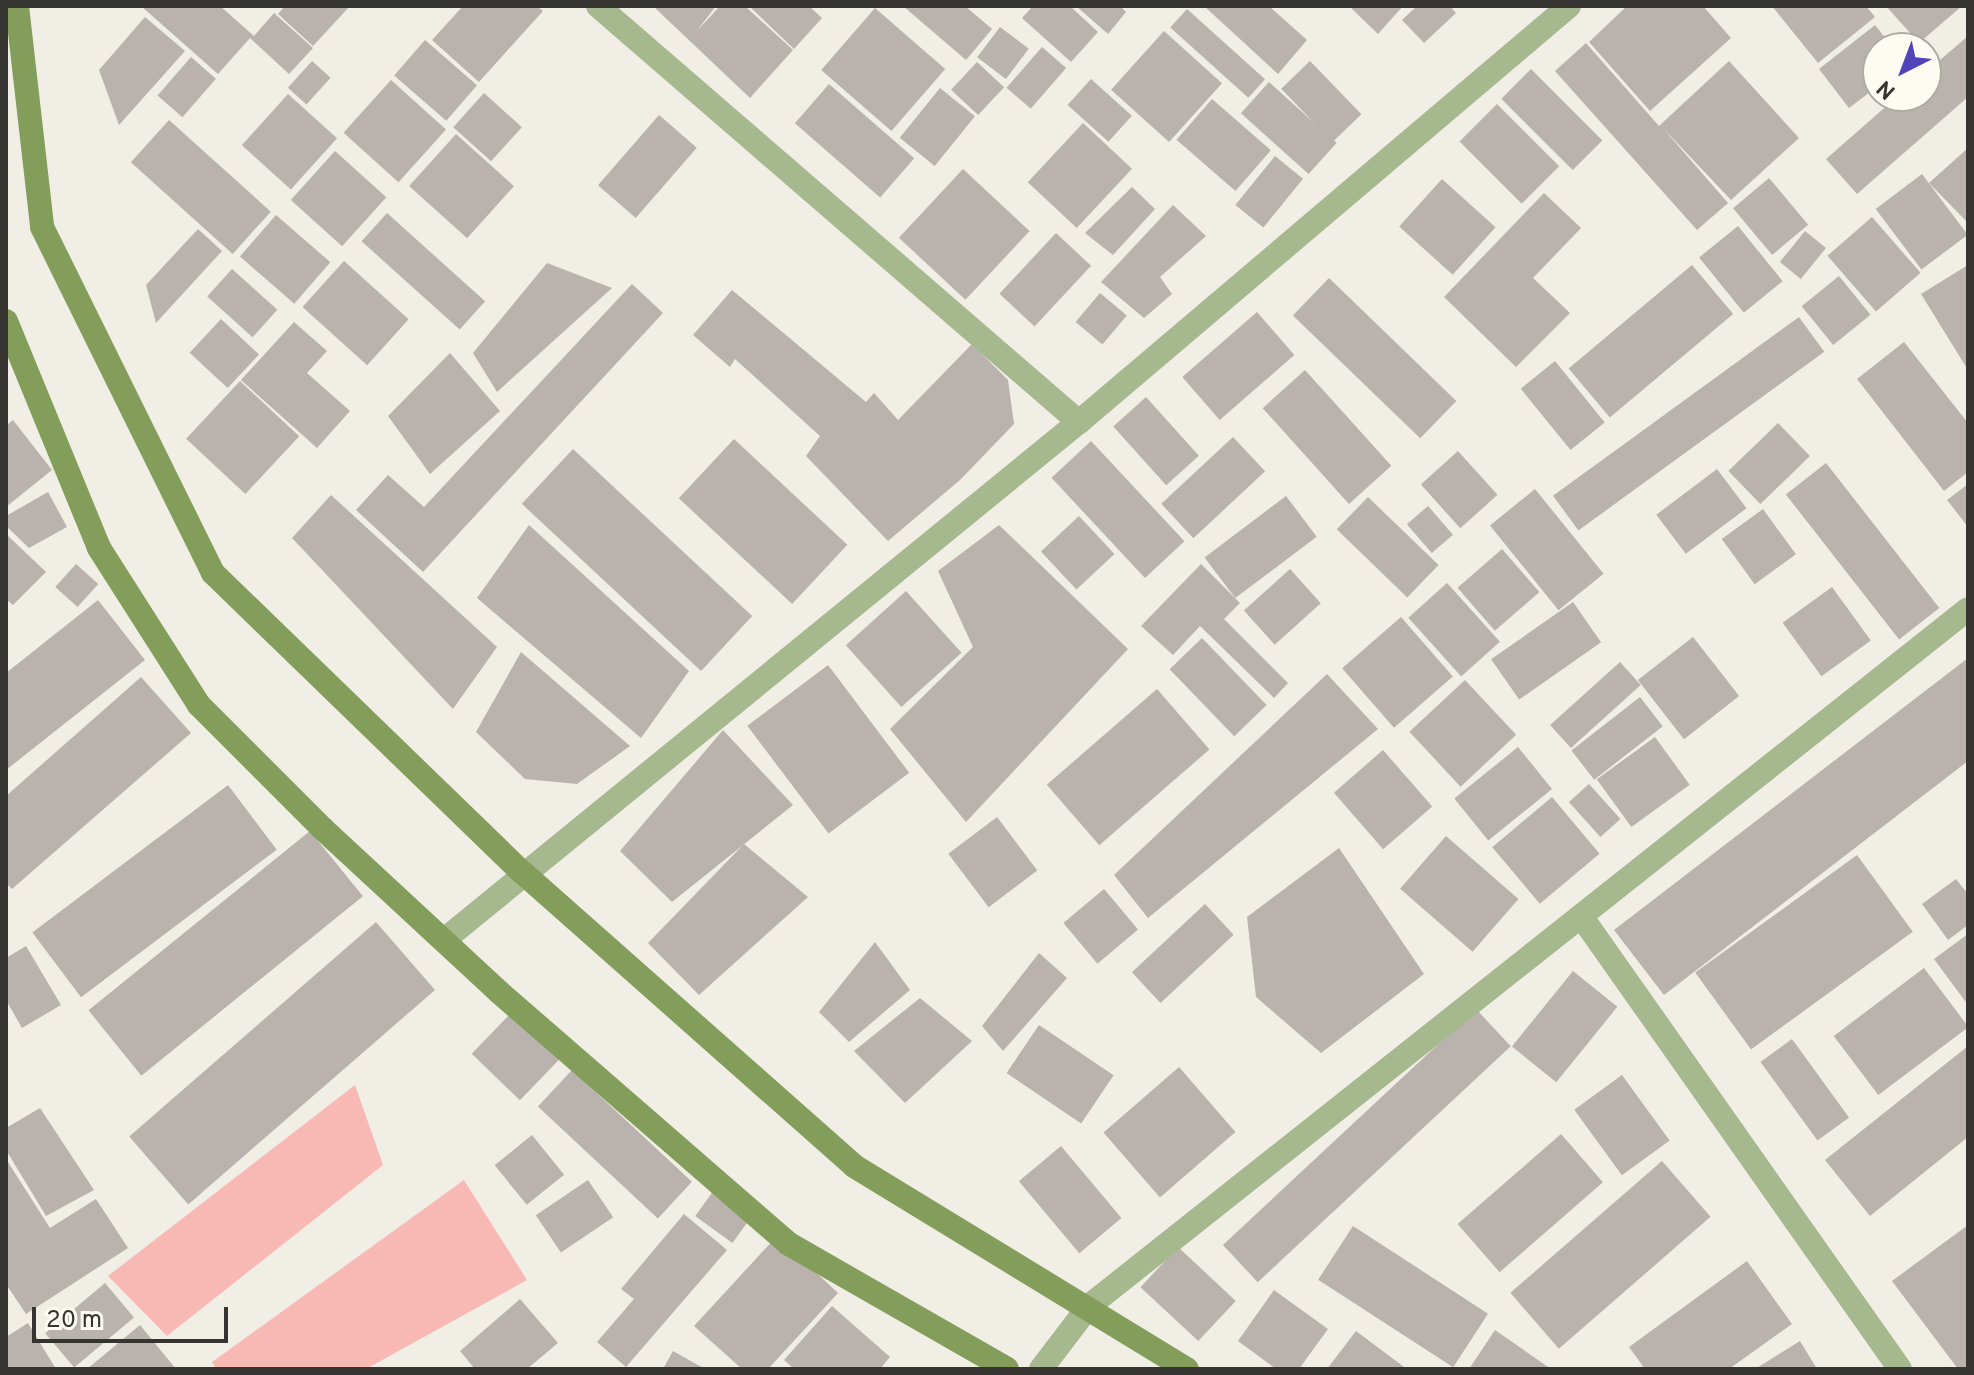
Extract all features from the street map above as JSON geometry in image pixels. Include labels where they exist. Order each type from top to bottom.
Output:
[{"type":"street","points":[[17,6],[42,227],[213,573],[522,872],[854,1166],[1089,1306],[1187,1369]]},
{"type":"street","points":[[598,6],[1079,422]]},
{"type":"street","points":[[444,940],[522,872],[1079,422],[1569,6]]},
{"type":"street","points":[[6,321],[99,548],[199,705],[323,829],[444,940],[789,1244],[1007,1369]]},
{"type":"street","points":[[1041,1369],[1089,1306],[1968,609]]},
{"type":"street","points":[[1581,916],[1900,1369]]},
{"type":"shaded area","points":[[355,1085],[383,1165],[167,1336],[108,1276]]},
{"type":"shaded area","points":[[464,1180],[527,1280],[366,1369],[216,1369],[212,1362]]},
{"type":"building","points":[[141,6],[220,6],[254,36],[274,13],[313,48],[289,74],[250,38],[218,74]]},
{"type":"building","points":[[285,6],[350,6],[313,46],[278,14]]},
{"type":"building","points":[[463,6],[537,6],[543,11],[479,82],[432,40]]},
{"type":"building","points":[[653,6],[716,6],[696,32],[720,6],[745,6],[793,50],[750,98]]},
{"type":"building","points":[[749,6],[809,6],[822,18],[794,49]]},
{"type":"building","points":[[903,6],[965,6],[992,29],[966,60]]},
{"type":"building","points":[[1033,6],[1070,6],[1098,32],[1071,62],[1022,18]]},
{"type":"building","points":[[1076,6],[1120,6],[1126,12],[1108,34]]},
{"type":"building","points":[[1204,6],[1269,6],[1307,40],[1278,74]]},
{"type":"building","points":[[1349,6],[1403,6],[1378,34]]},
{"type":"building","points":[[1417,6],[1450,6],[1456,13],[1424,43],[1402,20]]},
{"type":"building","points":[[1627,6],[1703,6],[1731,38],[1650,111],[1589,42]]},
{"type":"building","points":[[1772,6],[1866,6],[1875,17],[1818,63]]},
{"type":"building","points":[[1886,6],[1962,6],[1932,32],[1909,32]]},
{"type":"building","points":[[875,8],[945,69],[891,131],[821,70]]},
{"type":"building","points":[[1187,9],[1265,79],[1248,98],[1170,28]]},
{"type":"building","points":[[145,17],[185,51],[119,125],[99,70]]},
{"type":"building","points":[[1875,25],[1880,32],[1866,32]]},
{"type":"building","points":[[1000,27],[1029,49],[1006,79],[977,57]]},
{"type":"building","points":[[1164,31],[1222,83],[1169,142],[1111,90]]},
{"type":"building","points":[[1862,35],[1862,98],[1849,108],[1819,69]]},
{"type":"building","points":[[1968,36],[1968,97],[1857,194],[1826,159],[1880,112],[1942,112],[1942,58]]},
{"type":"building","points":[[425,40],[477,85],[446,121],[394,75]]},
{"type":"building","points":[[1586,43],[1659,126],[1729,61],[1799,138],[1731,200],[1662,127],[1728,203],[1697,230],[1555,71]]},
{"type":"building","points":[[1042,47],[1066,68],[1031,109],[1007,88]]},
{"type":"building","points":[[191,57],[216,79],[182,117],[158,95]]},
{"type":"building","points":[[312,61],[331,78],[306,104],[288,88]]},
{"type":"building","points":[[1310,61],[1361,114],[1333,142],[1281,89]]},
{"type":"building","points":[[977,62],[1004,87],[978,115],[951,90]]},
{"type":"building","points":[[1531,69],[1602,140],[1573,170],[1501,99]]},
{"type":"building","points":[[1091,79],[1132,116],[1108,142],[1068,105]]},
{"type":"building","points":[[391,80],[446,130],[398,182],[343,133]]},
{"type":"building","points":[[1269,82],[1337,143],[1309,174],[1241,113]]},
{"type":"building","points":[[829,84],[914,158],[880,197],[795,123]]},
{"type":"building","points":[[940,88],[975,116],[935,166],[900,138]]},
{"type":"building","points":[[484,93],[522,127],[491,161],[453,127]]},
{"type":"building","points":[[288,94],[337,138],[291,189],[242,145]]},
{"type":"building","points":[[1212,99],[1271,150],[1235,191],[1177,140]]},
{"type":"building","points":[[1497,104],[1559,166],[1522,204],[1460,141]]},
{"type":"building","points":[[659,115],[697,148],[636,218],[598,185]]},
{"type":"building","points":[[169,120],[271,212],[233,254],[131,162]]},
{"type":"building","points":[[1083,123],[1132,169],[1077,228],[1028,182]]},
{"type":"building","points":[[456,134],[514,186],[467,238],[409,186]]},
{"type":"building","points":[[1968,148],[1968,223],[1929,183]]},
{"type":"building","points":[[335,151],[386,197],[342,246],[291,200]]},
{"type":"building","points":[[1275,156],[1303,179],[1263,228],[1235,205]]},
{"type":"building","points":[[963,169],[1030,231],[965,300],[899,238]]},
{"type":"building","points":[[1922,174],[1968,235],[1921,270],[1876,209]]},
{"type":"building","points":[[1769,178],[1808,225],[1772,255],[1733,208]]},
{"type":"building","points":[[1442,179],[1496,227],[1453,275],[1399,227]]},
{"type":"building","points":[[1132,187],[1155,209],[1113,255],[1085,233]]},
{"type":"building","points":[[1544,193],[1581,228],[1533,278],[1570,313],[1516,367],[1444,297]]},
{"type":"building","points":[[1173,205],[1206,236],[1160,277],[1172,294],[1144,318],[1101,282]]},
{"type":"building","points":[[387,213],[485,301],[460,330],[362,241]]},
{"type":"building","points":[[276,215],[330,262],[294,304],[240,257]]},
{"type":"building","points":[[1872,217],[1921,273],[1876,312],[1827,256]]},
{"type":"building","points":[[1738,226],[1783,281],[1744,313],[1699,257]]},
{"type":"building","points":[[198,229],[222,251],[156,323],[146,285]]},
{"type":"building","points":[[1805,231],[1826,248],[1801,279],[1780,262]]},
{"type":"building","points":[[1056,233],[1091,266],[1034,326],[999,294]]},
{"type":"building","points":[[344,261],[409,319],[367,365],[303,307]]},
{"type":"building","points":[[547,263],[612,288],[497,392],[473,353]]},
{"type":"building","points":[[1692,265],[1733,314],[1610,418],[1569,368]]},
{"type":"building","points":[[1968,265],[1968,370],[1921,294]]},
{"type":"building","points":[[232,269],[277,310],[253,337],[207,296]]},
{"type":"building","points":[[1839,276],[1870,315],[1833,345],[1802,306]]},
{"type":"building","points":[[1329,278],[1456,401],[1420,438],[1293,315]]},
{"type":"building","points":[[632,284],[663,313],[423,572],[356,510],[388,475],[424,507]]},
{"type":"building","points":[[732,290],[866,402],[874,393],[898,420],[972,344],[1008,380],[1014,424],[960,480],[888,541],[806,456],[820,436],[735,359],[730,367],[693,335]]},
{"type":"building","points":[[1100,293],[1127,315],[1102,345],[1076,322]]},
{"type":"building","points":[[1257,312],[1294,355],[1220,420],[1182,377]]},
{"type":"building","points":[[1799,317],[1824,352],[1578,530],[1553,496]]},
{"type":"building","points":[[221,319],[259,354],[228,388],[190,353]]},
{"type":"building","points":[[294,322],[327,351],[307,373],[350,411],[317,448],[241,380]]},
{"type":"building","points":[[1904,342],[1968,423],[1968,472],[1944,491],[1857,379]]},
{"type":"building","points":[[450,353],[500,411],[430,474],[388,416]]},
{"type":"building","points":[[1555,361],[1605,422],[1571,450],[1521,389]]},
{"type":"building","points":[[1305,370],[1391,466],[1349,504],[1263,408]]},
{"type":"building","points":[[240,381],[299,436],[245,494],[186,439]]},
{"type":"building","points":[[1146,397],[1199,456],[1166,485],[1113,426]]},
{"type":"building","points":[[13,420],[52,470],[6,507],[6,426]]},
{"type":"building","points":[[1778,423],[1810,456],[1760,504],[1728,471]]},
{"type":"building","points":[[1233,437],[1265,471],[1193,538],[1161,504]]},
{"type":"building","points":[[734,439],[847,545],[792,604],[679,498]]},
{"type":"building","points":[[1091,441],[1184,541],[1145,578],[1052,478]]},
{"type":"building","points":[[573,449],[752,616],[701,671],[522,504]]},
{"type":"building","points":[[1458,451],[1497,495],[1460,528],[1421,484]]},
{"type":"building","points":[[1826,463],[1939,608],[1899,639],[1786,494]]},
{"type":"building","points":[[1717,469],[1746,508],[1686,554],[1656,515]]},
{"type":"building","points":[[1968,484],[1968,527],[1947,500]]},
{"type":"building","points":[[1535,489],[1604,574],[1559,610],[1490,526]]},
{"type":"building","points":[[48,492],[67,527],[29,548],[6,526],[6,516]]},
{"type":"building","points":[[331,495],[497,647],[453,709],[292,538]]},
{"type":"building","points":[[1286,496],[1317,537],[1235,598],[1205,557]]},
{"type":"building","points":[[1368,497],[1438,565],[1407,597],[1337,529]]},
{"type":"building","points":[[1428,506],[1453,535],[1432,553],[1407,524]]},
{"type":"building","points":[[1763,509],[1796,554],[1755,584],[1722,539]]},
{"type":"building","points":[[1079,516],[1114,554],[1076,589],[1041,551]]},
{"type":"building","points":[[529,525],[689,671],[641,738],[477,598]]},
{"type":"building","points":[[999,525],[1128,649],[966,822],[890,729],[973,647],[938,571]]},
{"type":"building","points":[[6,534],[46,572],[13,605],[6,599]]},
{"type":"building","points":[[1502,549],[1539,592],[1495,631],[1457,588]]},
{"type":"building","points":[[76,564],[98,584],[78,607],[55,587]]},
{"type":"building","points":[[1201,564],[1240,603],[1224,619],[1288,683],[1274,698],[1200,626],[1173,655],[1141,626]]},
{"type":"building","points":[[1290,569],[1321,603],[1275,645],[1244,610]]},
{"type":"building","points":[[1447,583],[1500,642],[1461,677],[1408,618]]},
{"type":"building","points":[[1832,587],[1871,640],[1821,676],[1783,623]]},
{"type":"building","points":[[906,591],[962,653],[901,707],[846,645]]},
{"type":"building","points":[[98,600],[145,660],[6,770],[6,673]]},
{"type":"building","points":[[1573,602],[1601,642],[1519,699],[1491,659]]},
{"type":"building","points":[[1401,617],[1453,677],[1394,728],[1342,668]]},
{"type":"building","points":[[1693,637],[1739,696],[1684,739],[1638,680]]},
{"type":"building","points":[[1202,638],[1267,705],[1234,736],[1170,669]]},
{"type":"building","points":[[521,652],[630,746],[577,784],[525,779],[476,732]]},
{"type":"building","points":[[1968,658],[1968,761],[1664,995],[1614,930]]},
{"type":"building","points":[[1620,662],[1641,685],[1571,748],[1550,725]]},
{"type":"building","points":[[828,665],[909,773],[829,834],[747,726]]},
{"type":"building","points":[[1327,674],[1378,729],[1148,918],[1114,875]]},
{"type":"building","points":[[141,677],[191,733],[12,889],[6,883],[6,796]]},
{"type":"building","points":[[1465,680],[1516,735],[1461,787],[1409,732]]},
{"type":"building","points":[[1157,689],[1209,749],[1099,845],[1047,785]]},
{"type":"building","points":[[1640,697],[1663,726],[1594,780],[1571,751]]},
{"type":"building","points":[[723,730],[793,805],[672,902],[620,851]]},
{"type":"building","points":[[1655,737],[1690,785],[1631,827],[1597,779]]},
{"type":"building","points":[[1518,747],[1552,789],[1488,841],[1454,799]]},
{"type":"building","points":[[1383,750],[1432,807],[1383,849],[1334,793]]},
{"type":"building","points":[[1589,784],[1620,819],[1600,837],[1569,802]]},
{"type":"building","points":[[228,785],[277,850],[81,997],[32,932]]},
{"type":"building","points":[[1552,797],[1600,854],[1540,904],[1492,847]]},
{"type":"building","points":[[997,817],[1037,871],[989,907],[948,854]]},
{"type":"building","points":[[310,831],[363,896],[141,1076],[89,1010]]},
{"type":"building","points":[[1446,836],[1518,899],[1473,952],[1400,889]]},
{"type":"building","points":[[744,844],[808,897],[699,995],[648,943]]},
{"type":"building","points":[[1339,848],[1424,974],[1321,1053],[1256,997],[1247,917]]},
{"type":"building","points":[[1857,855],[1913,932],[1751,1049],[1695,973]]},
{"type":"building","points":[[1956,879],[1968,894],[1968,925],[1948,940],[1922,904]]},
{"type":"building","points":[[1104,889],[1138,930],[1097,964],[1063,923]]},
{"type":"building","points":[[1205,904],[1234,935],[1161,1003],[1132,972]]},
{"type":"building","points":[[376,922],[435,990],[188,1204],[129,1137]]},
{"type":"building","points":[[1968,934],[1968,1005],[1934,959]]},
{"type":"building","points":[[875,942],[910,990],[849,1042],[819,1012]]},
{"type":"building","points":[[26,946],[61,1005],[22,1028],[6,1000],[6,958]]},
{"type":"building","points":[[1039,953],[1067,978],[1003,1051],[982,1026]]},
{"type":"building","points":[[1924,968],[1968,1028],[1878,1095],[1834,1036]]},
{"type":"building","points":[[1573,971],[1617,1007],[1556,1082],[1512,1046]]},
{"type":"building","points":[[920,998],[972,1041],[905,1103],[854,1051]]},
{"type":"building","points":[[1476,1009],[1511,1046],[1258,1282],[1223,1245]]},
{"type":"building","points":[[512,1012],[560,1059],[520,1100],[472,1054]]},
{"type":"building","points":[[1039,1025],[1114,1075],[1081,1123],[1007,1073]]},
{"type":"building","points":[[1792,1039],[1849,1117],[1817,1140],[1760,1062]]},
{"type":"building","points":[[1968,1046],[1968,1137],[1870,1216],[1825,1160]]},
{"type":"building","points":[[1179,1067],[1235,1132],[1160,1198],[1104,1133]]},
{"type":"building","points":[[572,1070],[692,1182],[658,1218],[538,1107]]},
{"type":"building","points":[[1622,1075],[1670,1141],[1622,1175],[1574,1110]]},
{"type":"building","points":[[40,1108],[94,1190],[46,1216],[6,1150],[6,1128]]},
{"type":"building","points":[[1561,1134],[1603,1182],[1500,1272],[1458,1224]]},
{"type":"building","points":[[532,1135],[564,1175],[527,1205],[495,1165]]},
{"type":"building","points":[[1061,1146],[1121,1218],[1079,1253],[1019,1181]]},
{"type":"building","points":[[6,1159],[50,1228],[96,1199],[128,1248],[26,1314],[6,1284]]},
{"type":"building","points":[[1662,1161],[1711,1217],[1559,1349],[1510,1293]]},
{"type":"building","points":[[588,1180],[613,1217],[561,1253],[536,1215]]},
{"type":"building","points":[[714,1190],[751,1217],[732,1243],[695,1216]]},
{"type":"building","points":[[684,1214],[727,1250],[626,1367],[597,1342],[634,1299],[621,1289]]},
{"type":"building","points":[[1968,1225],[1968,1369],[1958,1369],[1892,1281]]},
{"type":"building","points":[[1353,1226],[1488,1314],[1453,1367],[1318,1280]]},
{"type":"building","points":[[777,1236],[838,1293],[768,1369],[742,1369],[694,1326]]},
{"type":"building","points":[[1178,1247],[1236,1301],[1198,1341],[1140,1287]]},
{"type":"building","points":[[1747,1261],[1792,1324],[1729,1369],[1645,1369],[1629,1347]]},
{"type":"building","points":[[105,1283],[134,1317],[74,1368],[45,1333]]},
{"type":"building","points":[[1274,1290],[1328,1329],[1299,1369],[1276,1369],[1238,1341]]},
{"type":"building","points":[[520,1299],[558,1343],[527,1369],[475,1369],[460,1351]]},
{"type":"building","points":[[832,1306],[890,1357],[880,1369],[794,1369],[784,1360]]},
{"type":"building","points":[[28,1323],[56,1369],[6,1369],[6,1337]]},
{"type":"building","points":[[140,1325],[176,1369],[87,1369]]},
{"type":"building","points":[[1495,1330],[1551,1369],[1469,1369]]},
{"type":"building","points":[[1356,1331],[1404,1367],[1403,1369],[1327,1369]]},
{"type":"building","points":[[1800,1341],[1817,1369],[1755,1369]]},
{"type":"building","points":[[673,1351],[705,1369],[663,1369]]}]
